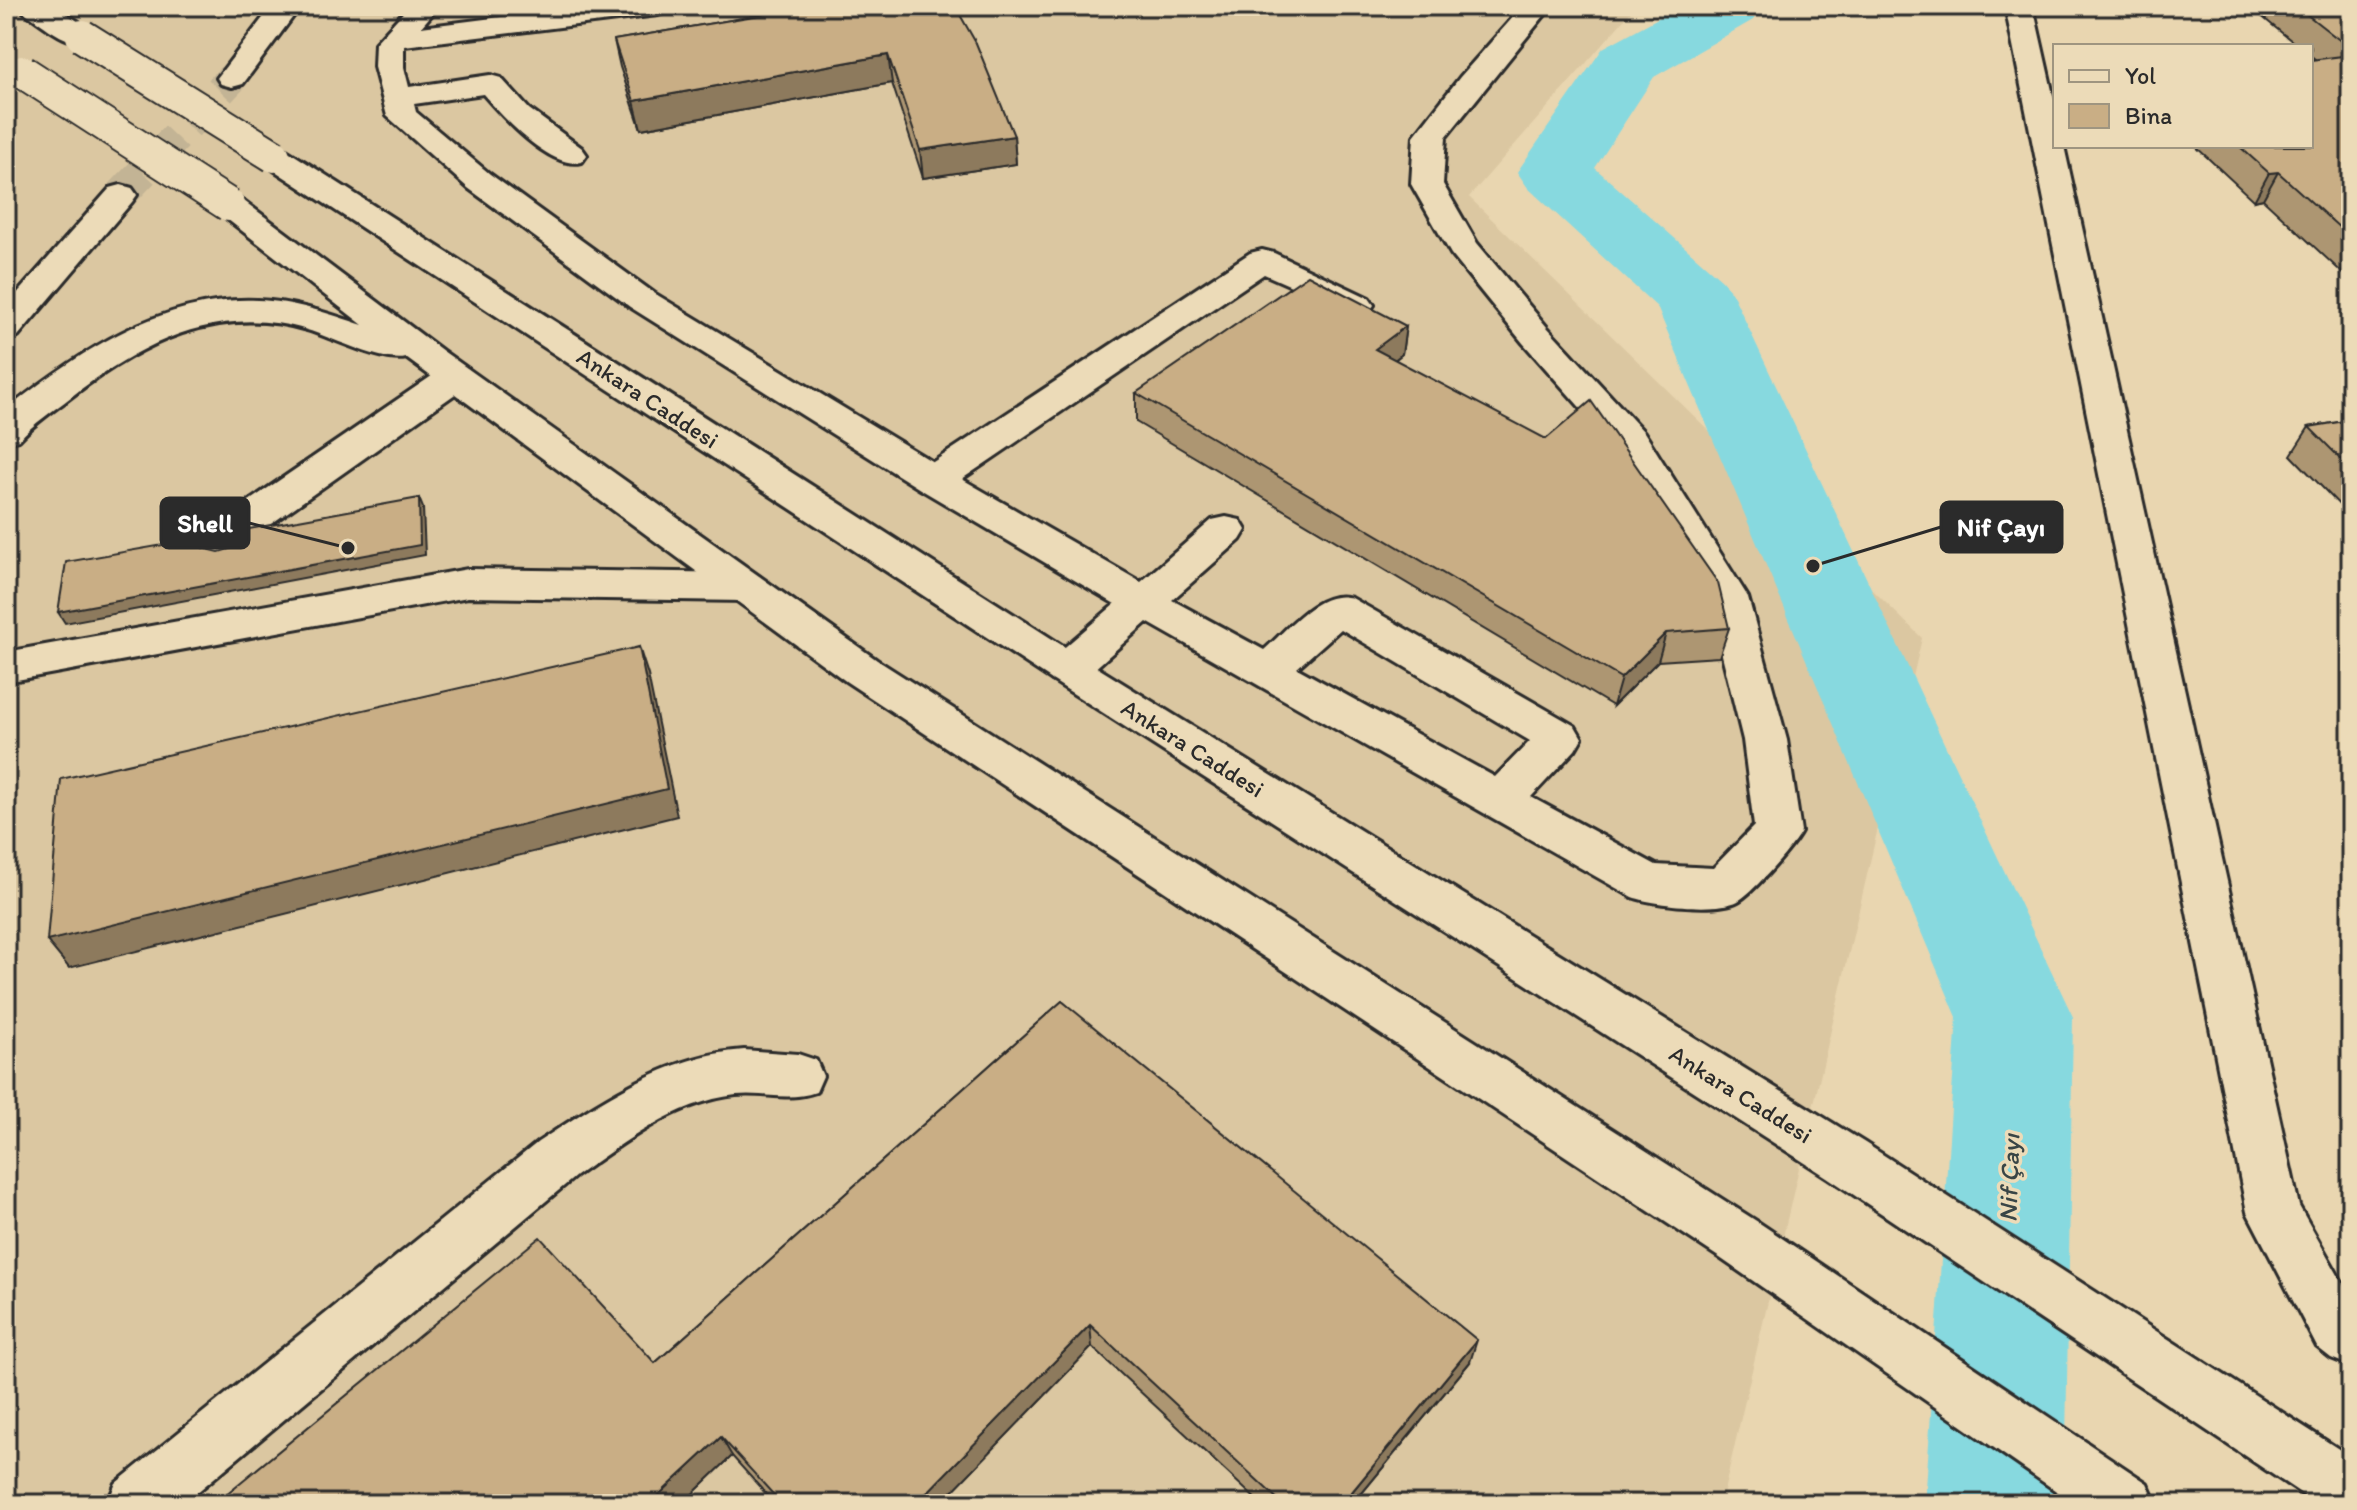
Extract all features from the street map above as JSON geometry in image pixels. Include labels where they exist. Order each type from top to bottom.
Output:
[{"type":"main road","name":"Ankara Caddesi","points":[[34,6],[274,156],[1067,669],[1846,1160],[2351,1492]]},
{"type":"main road","points":[[232,78],[287,6]]},
{"type":"main road","points":[[425,6],[390,43],[389,67],[402,116],[479,181],[642,300],[934,480],[1145,603],[1649,884],[1723,887],[1778,832],[1765,740],[1728,597],[1631,441],[1535,335],[1463,247],[1427,184],[1430,136],[1538,6]]},
{"type":"main road","points":[[394,39],[658,6]]},
{"type":"main road","points":[[2019,6],[2274,1212],[2337,1328],[2351,1339]]},
{"type":"main road","points":[[14,66],[229,205],[443,368],[862,671],[1739,1240],[2126,1504]]},
{"type":"main road","points":[[397,98],[490,84],[518,115],[571,155]]},
{"type":"main road","points":[[6,328],[121,195]]},
{"type":"main road","points":[[934,480],[1262,260],[1385,318]]},
{"type":"main road","points":[[6,431],[74,377],[136,336],[209,313],[259,310],[328,326],[443,368]]},
{"type":"main road","points":[[224,545],[225,537],[443,368]]},
{"type":"main road","points":[[1067,669],[1226,530]]},
{"type":"main road","points":[[6,667],[215,612],[468,583],[746,587]]},
{"type":"main road","points":[[1267,671],[1338,608],[1560,738],[1499,801]]},
{"type":"main road","points":[[137,1504],[557,1159],[619,1118],[676,1088],[735,1073],[798,1076]]},
{"type":"shaded area","points":[[6,6],[1636,6],[1469,197],[1922,638],[1721,1504],[6,1504]]},
{"type":"building","points":[[813,6],[955,6],[976,43],[1014,136],[920,150],[888,55],[634,101],[614,40]]},
{"type":"building","points":[[2296,6],[2351,6],[2351,49]]},
{"type":"building","points":[[2351,55],[2351,238],[2278,172],[2269,173],[2241,148],[2313,148],[2313,60]]},
{"type":"building","points":[[1308,275],[1406,326],[1375,349],[1546,439],[1591,401],[1718,583],[1729,628],[1666,633],[1621,678],[1136,393]]},
{"type":"building","points":[[2351,420],[2351,469],[2309,427]]},
{"type":"building","points":[[419,498],[420,545],[58,612],[66,562],[197,539],[203,548],[219,552],[233,548],[249,529]]},
{"type":"building","points":[[639,647],[667,789],[47,941],[61,779]]},
{"type":"building","points":[[1062,1001],[1477,1340],[1342,1504],[1283,1504],[1090,1325],[916,1504],[782,1504],[721,1437],[649,1504],[214,1504],[540,1237],[655,1363]]},
{"type":"waterway","name":"Nif Çayı","points":[[1729,6],[1628,63],[1555,172],[1693,297],[2015,1017],[1995,1504]]},
{"type":"tunnel","points":[[121,195],[232,78]]},
{"type":"place","name":"Shell","points":[[348,548]]},
{"type":"place","name":"Nif Çayı","points":[[1813,566]]}]
